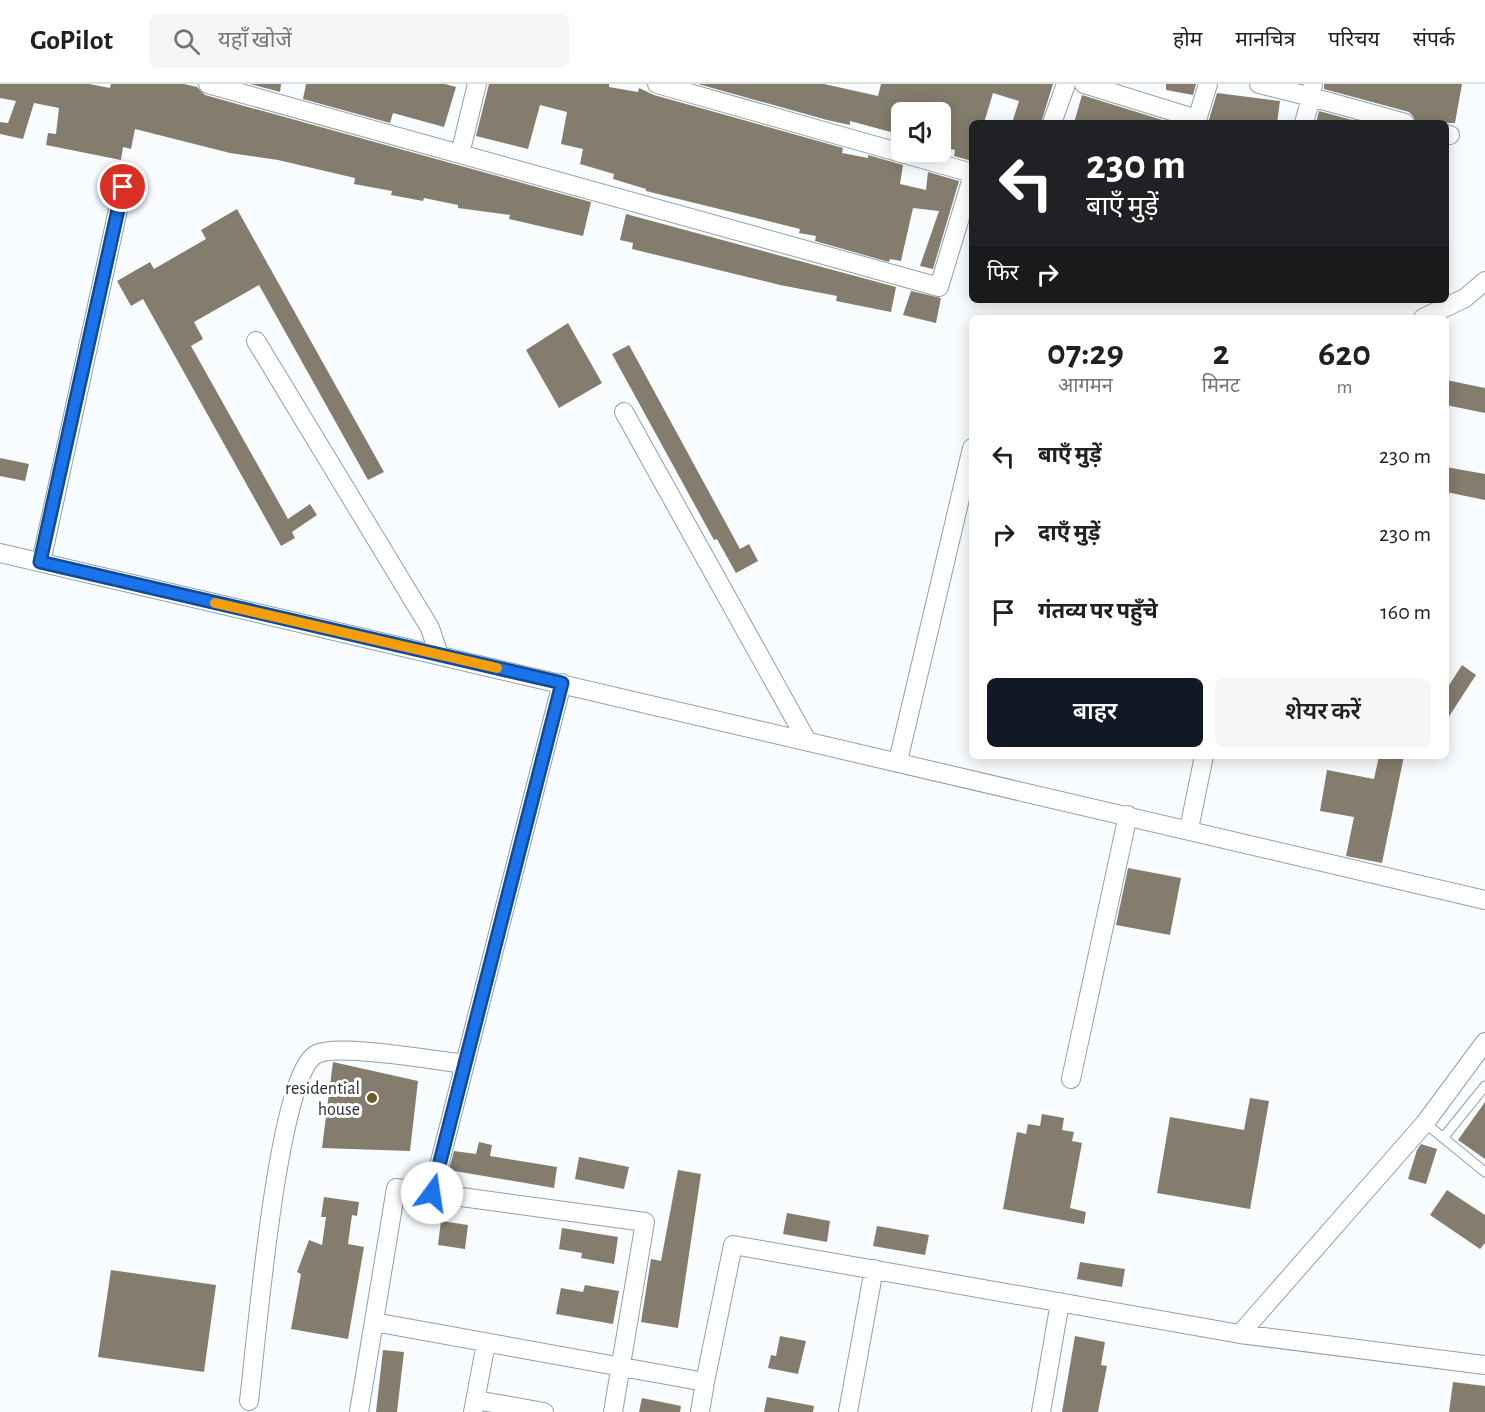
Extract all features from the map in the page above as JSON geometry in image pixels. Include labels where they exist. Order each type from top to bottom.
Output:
[{"type":"street","points":[[460,154],[477,84]]},
{"type":"street","points":[[657,84],[969,172]]},
{"type":"street","points":[[1053,120],[1066,84]]},
{"type":"street","points":[[1067,120],[1078,84]]},
{"type":"street","points":[[1084,84],[1194,120]]},
{"type":"street","points":[[1197,120],[1208,84]]},
{"type":"street","points":[[1259,84],[1312,90],[1397,120]]},
{"type":"street","points":[[214,85],[939,288],[969,188]]},
{"type":"street","points":[[1305,120],[1312,90]]},
{"type":"street","points":[[40,562],[123,187]]},
{"type":"street","points":[[1429,315],[1465,298],[1485,281]]},
{"type":"street","points":[[256,341],[430,628],[439,655]]},
{"type":"street","points":[[624,412],[807,741]]},
{"type":"street","points":[[898,761],[969,461]]},
{"type":"street","points":[[0,553],[1485,900]]},
{"type":"street","points":[[432,1193],[562,683]]},
{"type":"street","points":[[1189,829],[1203,759]]},
{"type":"street","points":[[1071,1079],[1128,815]]},
{"type":"street","points":[[1240,1334],[1425,1123],[1485,1042]]},
{"type":"street","points":[[249,1401],[281,1148],[298,1078],[314,1055],[327,1050],[465,1064]]},
{"type":"street","points":[[359,1412],[396,1188],[645,1222],[613,1412]]},
{"type":"street","points":[[700,1412],[733,1245],[1240,1334],[1485,1365]]},
{"type":"street","points":[[848,1412],[874,1269]]},
{"type":"street","points":[[1041,1412],[1060,1302]]},
{"type":"street","points":[[374,1322],[705,1382]]},
{"type":"street","points":[[486,1343],[474,1406],[544,1412]]},
{"type":"lane","points":[[1443,1138],[1485,1086]]},
{"type":"lane","points":[[1425,1123],[1485,1172]]},
{"type":"building","points":[[0,84],[89,84],[110,88],[111,84],[184,84],[197,87],[205,95],[591,202],[583,236],[509,219],[510,215],[458,208],[458,205],[424,198],[423,201],[391,195],[392,191],[354,184],[355,178],[278,160],[230,153],[135,129],[131,149],[123,147],[121,160],[46,145],[48,133],[56,134],[59,108],[34,103],[23,139],[0,134],[0,122],[8,123],[16,101],[0,98]]},
{"type":"building","points":[[250,84],[281,84],[280,92]]},
{"type":"building","points":[[306,84],[445,84],[456,87],[444,127],[393,113],[390,123],[303,99]]},
{"type":"building","points":[[489,84],[609,84],[609,87],[638,92],[639,88],[654,95],[843,148],[842,153],[868,158],[868,155],[903,165],[900,184],[926,190],[928,172],[959,181],[933,269],[920,266],[939,211],[913,208],[901,261],[890,259],[889,262],[815,241],[816,236],[799,233],[800,229],[646,191],[646,189],[613,179],[614,174],[580,164],[583,149],[561,144],[567,112],[540,105],[528,149],[476,136]]},
{"type":"building","points":[[698,84],[824,84],[878,96],[881,84],[1053,84],[1042,120],[1013,120],[1019,101],[993,93],[985,120],[969,120],[969,160],[954,156],[955,150],[951,149],[951,102],[891,102],[891,132],[850,121],[850,125]]},
{"type":"building","points":[[1166,84],[1196,84],[1193,95],[1166,90]]},
{"type":"building","points":[[1324,84],[1462,84],[1455,123],[1449,123],[1449,120],[1415,120],[1409,112],[1324,89]]},
{"type":"building","points":[[1217,93],[1280,101],[1277,120],[1209,120]]},
{"type":"building","points":[[1082,95],[1162,120],[1075,120]]},
{"type":"building","points":[[1319,111],[1352,120],[1317,120]]},
{"type":"building","points":[[237,209],[384,472],[368,480],[259,285],[194,322],[203,339],[191,346],[288,519],[310,504],[317,515],[292,532],[295,538],[281,546],[143,299],[131,306],[117,281],[150,262],[154,269],[206,239],[201,230]]},
{"type":"building","points":[[626,214],[896,287],[891,312],[836,301],[837,296],[780,285],[632,249],[633,243],[620,240]]},
{"type":"building","points":[[911,291],[941,298],[936,323],[903,315]]},
{"type":"building","points":[[568,323],[602,383],[559,408],[526,350]]},
{"type":"building","points":[[629,345],[740,549],[749,544],[758,561],[736,573],[717,539],[714,540],[612,354]]},
{"type":"building","points":[[1449,381],[1485,388],[1485,413],[1449,406]]},
{"type":"building","points":[[0,458],[29,464],[25,481],[0,476]]},
{"type":"building","points":[[1449,468],[1485,474],[1485,500],[1449,493]]},
{"type":"building","points":[[1462,665],[1476,675],[1449,716],[1449,685]]},
{"type":"building","points":[[1378,759],[1403,759],[1382,863],[1346,856],[1354,817],[1320,811],[1327,770],[1374,779]]},
{"type":"building","points":[[1128,868],[1181,878],[1170,935],[1116,925]]},
{"type":"building","name":"residential house","points":[[333,1062],[418,1081],[410,1151],[322,1148]]},
{"type":"building","points":[[1250,1098],[1269,1101],[1250,1209],[1157,1193],[1170,1117],[1244,1130]]},
{"type":"building","points":[[1485,1102],[1485,1159],[1458,1140]]},
{"type":"building","points":[[1042,1114],[1064,1118],[1062,1130],[1074,1132],[1072,1141],[1082,1143],[1070,1208],[1086,1212],[1084,1224],[1003,1209],[1017,1132],[1026,1134],[1028,1124],[1040,1126]]},
{"type":"building","points":[[479,1142],[492,1145],[490,1156],[557,1167],[554,1188],[449,1170],[454,1151],[476,1154]]},
{"type":"building","points":[[1421,1144],[1437,1149],[1426,1184],[1408,1179]]},
{"type":"building","points":[[579,1157],[629,1167],[624,1189],[575,1179]]},
{"type":"building","points":[[678,1170],[701,1174],[678,1328],[641,1322],[651,1259],[661,1261]]},
{"type":"building","points":[[1447,1190],[1485,1215],[1485,1243],[1480,1249],[1430,1215]]},
{"type":"building","points":[[324,1197],[359,1202],[357,1216],[352,1215],[348,1244],[364,1247],[348,1339],[291,1329],[301,1274],[297,1272],[309,1240],[322,1245],[326,1217],[321,1217]]},
{"type":"building","points":[[787,1213],[830,1221],[827,1242],[783,1234]]},
{"type":"building","points":[[441,1221],[468,1225],[465,1249],[438,1245]]},
{"type":"building","points":[[877,1226],[929,1235],[925,1255],[873,1246]]},
{"type":"building","points":[[562,1228],[618,1237],[614,1264],[581,1258],[582,1253],[559,1249]]},
{"type":"building","points":[[1080,1262],[1125,1269],[1122,1287],[1077,1279]]},
{"type":"building","points":[[111,1270],[216,1285],[204,1372],[98,1357]]},
{"type":"building","points":[[585,1285],[619,1291],[613,1324],[556,1314],[561,1288],[583,1292]]},
{"type":"building","points":[[780,1336],[806,1341],[798,1374],[768,1368],[771,1355],[776,1356]]},
{"type":"building","points":[[1075,1336],[1105,1342],[1101,1365],[1107,1366],[1098,1412],[1062,1412]]},
{"type":"building","points":[[383,1350],[404,1352],[397,1412],[376,1412]]},
{"type":"building","points":[[1453,1382],[1485,1386],[1485,1412],[1449,1412]]},
{"type":"building","points":[[767,1397],[814,1406],[813,1412],[764,1412]]},
{"type":"building","points":[[642,1398],[681,1406],[680,1412],[639,1412]]},
{"type":"slow traffic","points":[[215,603],[497,668]]},
{"type":"place","name":"residential house","points":[[372,1098]]},
{"type":"route","points":[[123,187],[40,562],[562,683],[432,1193]]}]
